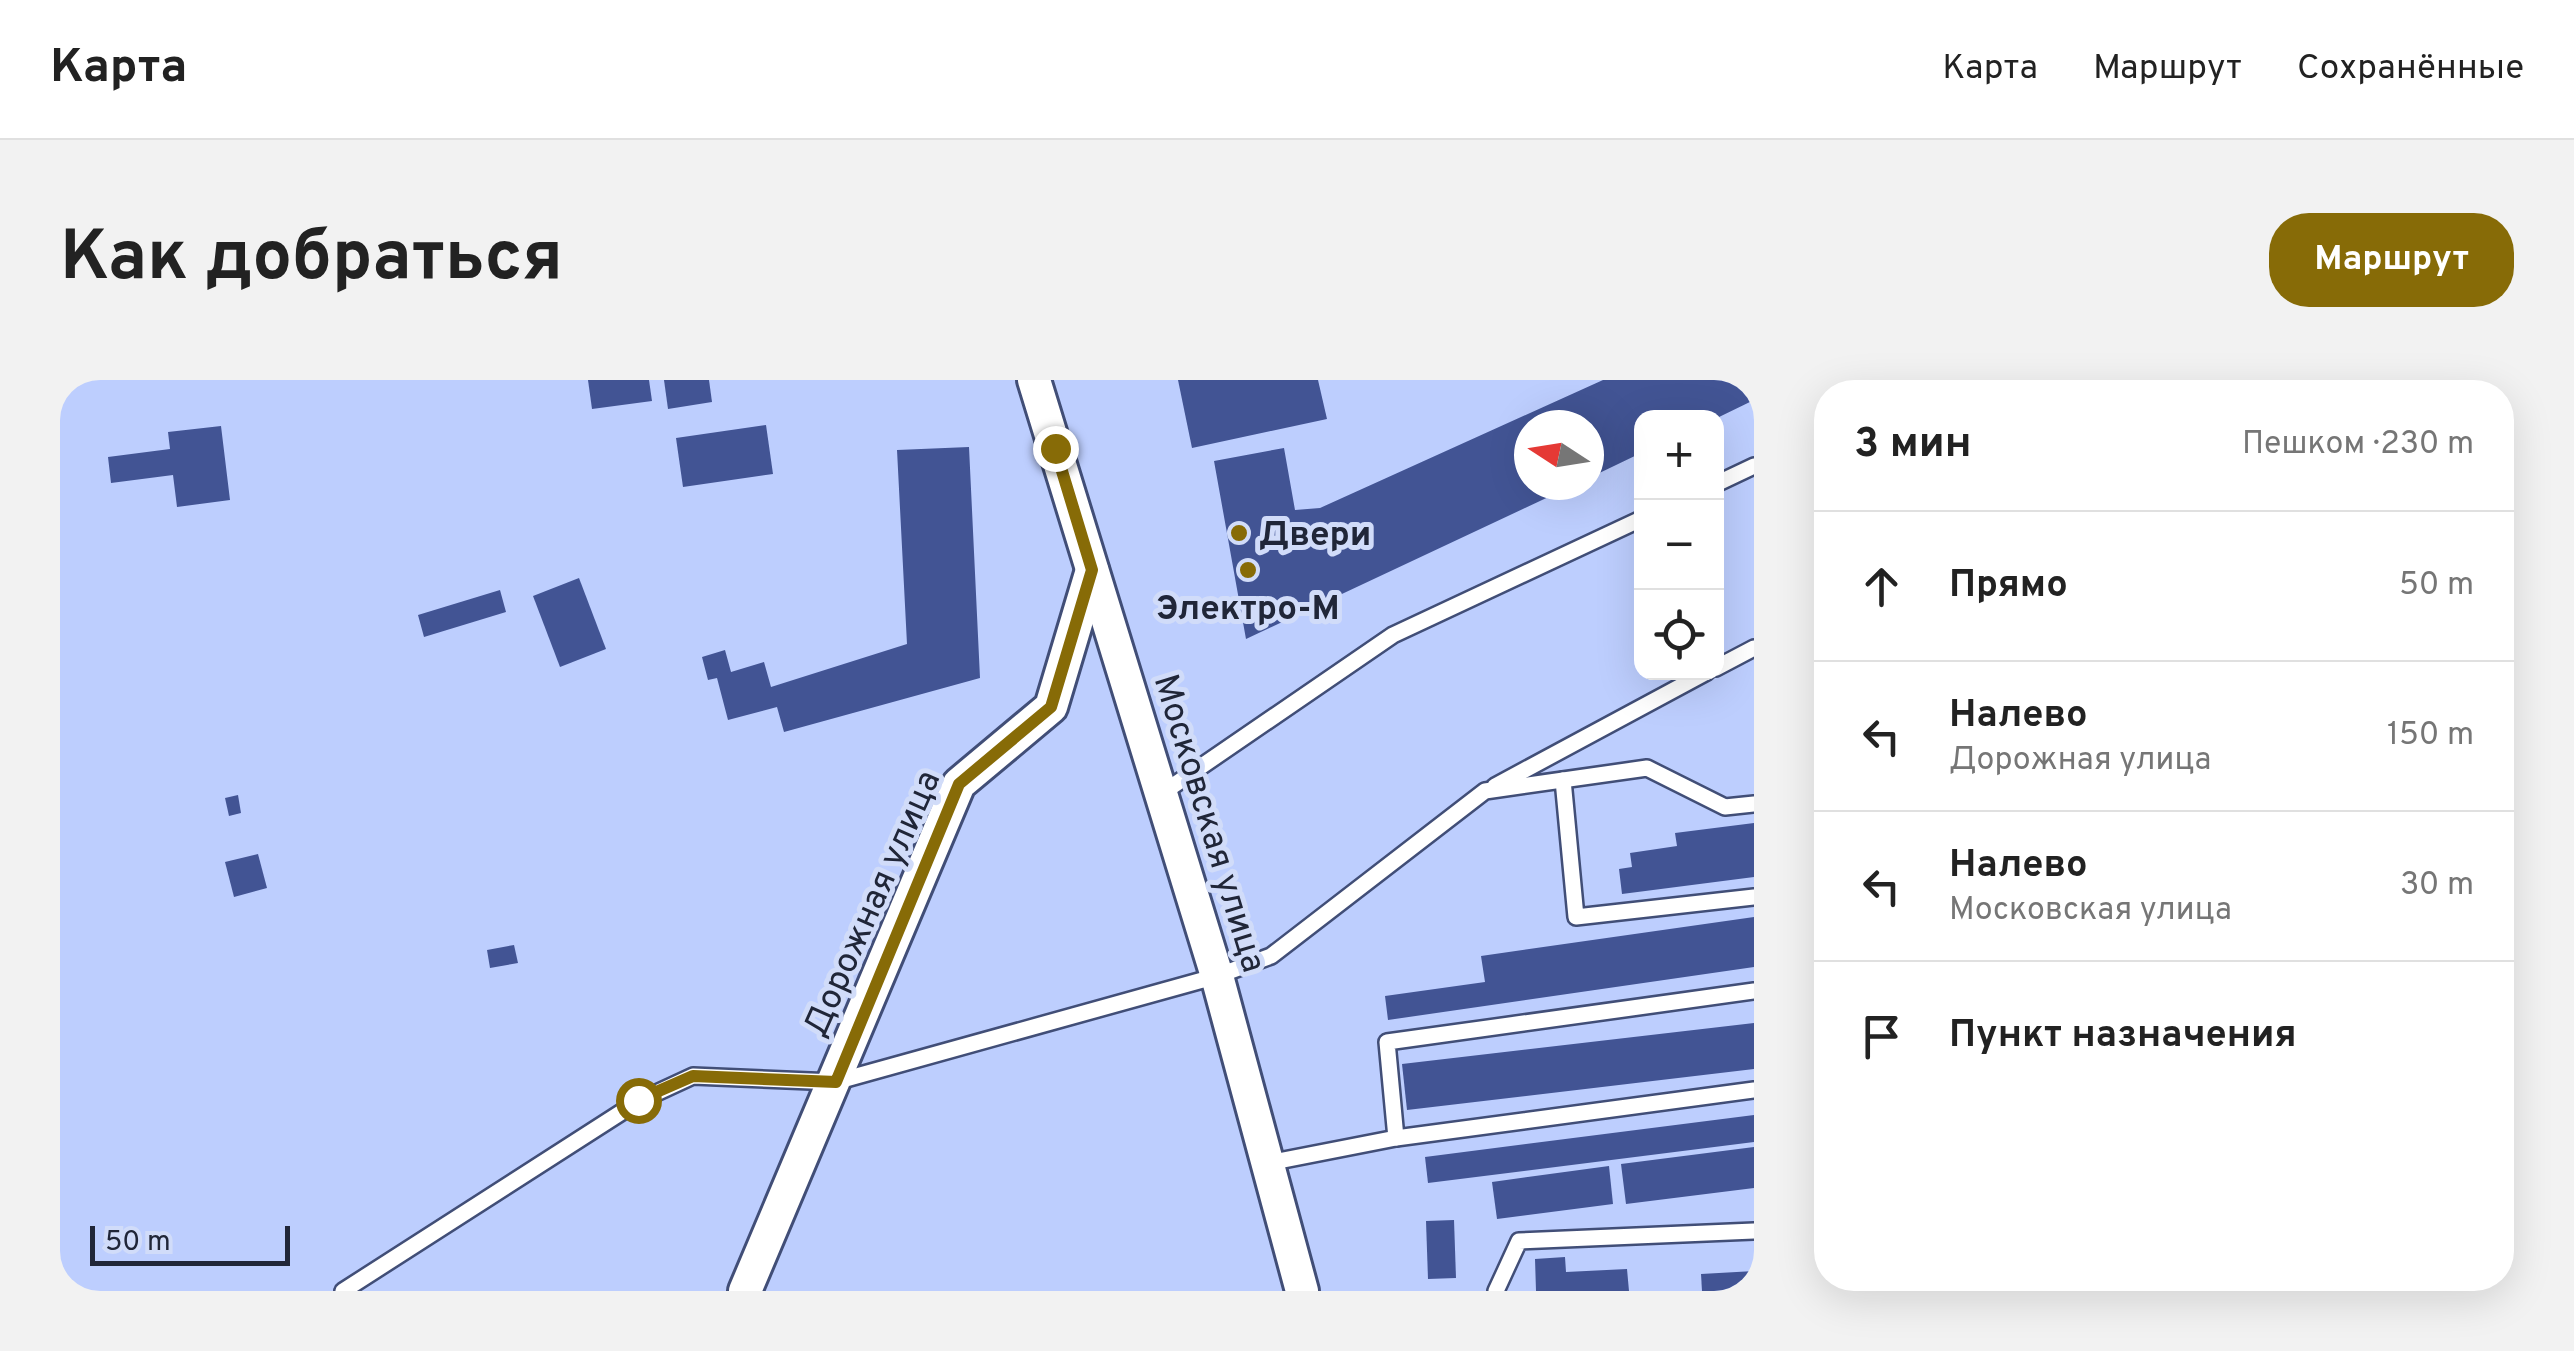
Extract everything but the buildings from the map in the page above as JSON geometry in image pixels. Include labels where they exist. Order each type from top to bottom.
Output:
[{"type":"street","name":"Московская улица","points":[[1034,380],[1217,976],[1302,1291]]},
{"type":"street","name":"Дорожная улица","points":[[745,1291],[959,784],[1051,707],[1092,570]]},
{"type":"lane","points":[[1724,480],[1754,466]]},
{"type":"lane","points":[[1161,794],[1393,636],[1634,523]]},
{"type":"lane","points":[[1724,664],[1754,648]]},
{"type":"lane","points":[[342,1291],[638,1100],[693,1076],[836,1082],[1217,976],[1271,956],[1485,791],[1692,680]]},
{"type":"lane","points":[[1485,791],[1647,768],[1724,807],[1754,804]]},
{"type":"lane","points":[[1563,780],[1576,917],[1754,897]]},
{"type":"lane","points":[[1396,1138],[1387,1042],[1754,991]]},
{"type":"lane","points":[[1268,1163],[1396,1138],[1754,1090]]},
{"type":"lane","points":[[1496,1291],[1519,1241],[1754,1231]]},
{"type":"place","name":"Двери","points":[[1239,533]]},
{"type":"place","name":"Электро-М","points":[[1248,570]]},
{"type":"route","points":[[638,1100],[693,1076],[836,1082],[959,784],[1051,707],[1092,570],[1055,448]]}]
